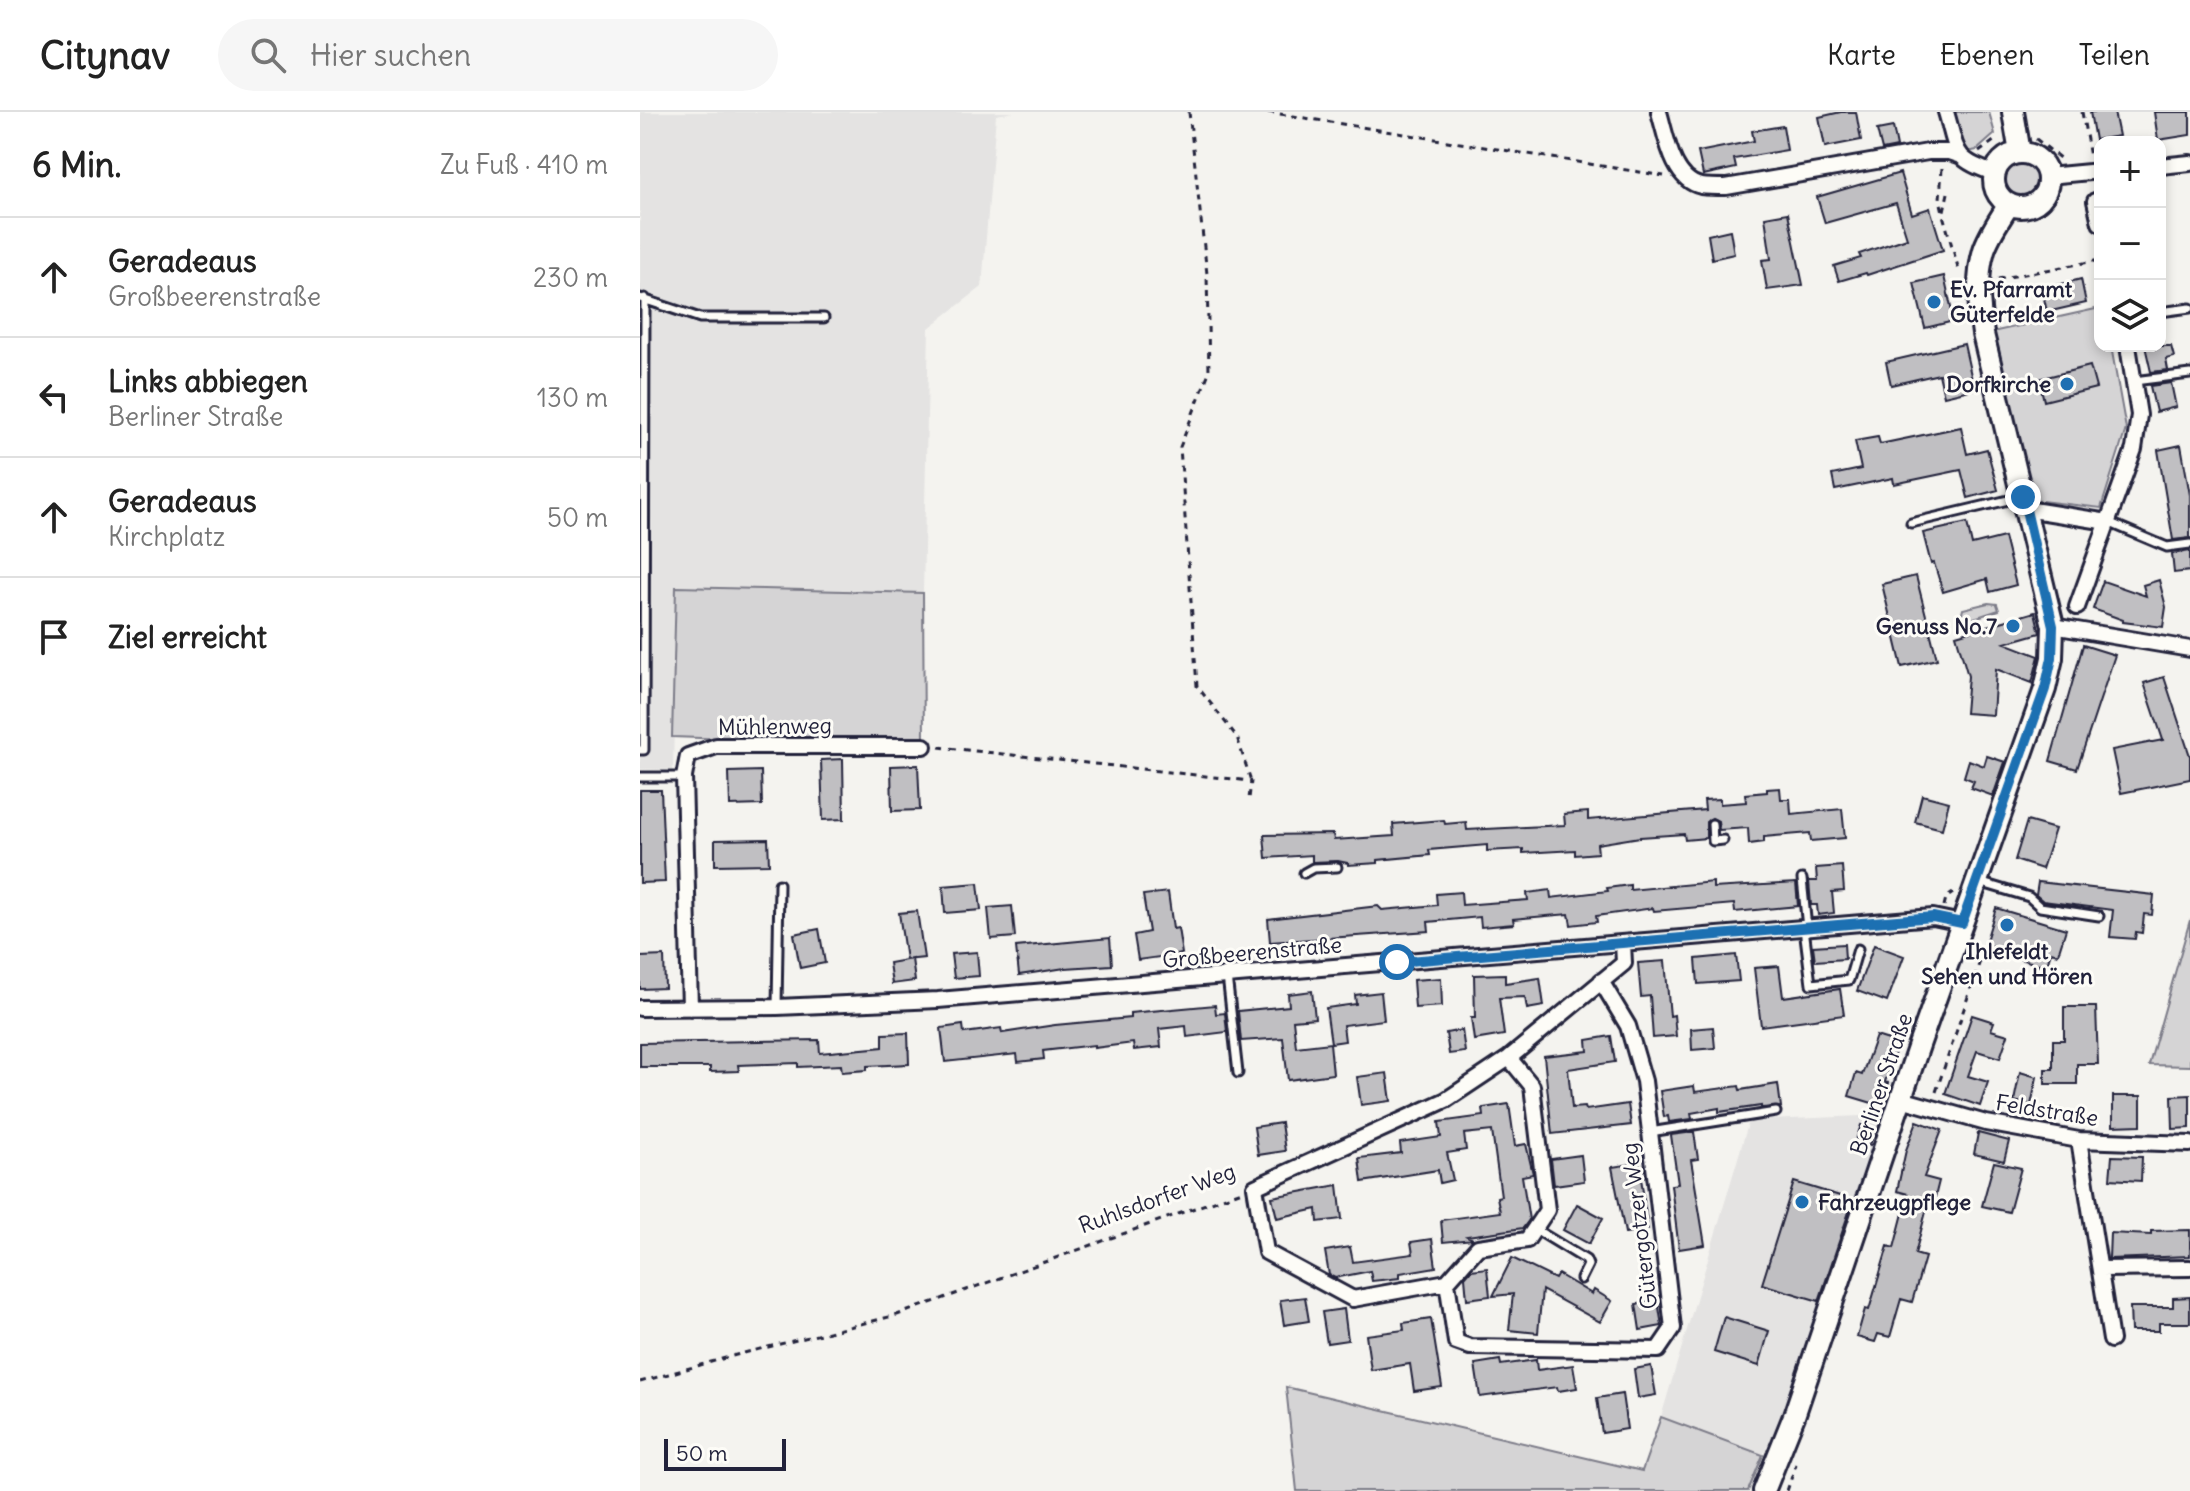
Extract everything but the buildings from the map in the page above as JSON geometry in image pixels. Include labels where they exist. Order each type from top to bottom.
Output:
[{"type":"main road","points":[[2013,112],[2020,153]]},
{"type":"main road","points":[[2020,153],[2028,153],[2041,162],[2048,176],[2045,192],[2025,207],[2009,204],[1996,191],[1994,173],[2004,159],[2020,153]]},
{"type":"main road","name":"Berliner Straße","points":[[1764,1491],[1794,1416],[2045,689],[2052,658],[2053,626],[1983,334],[1979,300],[1984,248],[2009,204]]},
{"type":"street","points":[[1659,112],[1676,166],[1688,180],[1699,186],[1726,187],[1928,152],[1959,155]]},
{"type":"street","points":[[1946,112],[1959,155],[1970,165],[1994,173]]},
{"type":"street","points":[[2166,165],[2190,163]]},
{"type":"street","points":[[2048,176],[2094,172]]},
{"type":"street","points":[[2077,607],[2134,449],[2139,415],[2129,352]]},
{"type":"street","points":[[2024,503],[2108,522]]},
{"type":"street","points":[[2053,626],[2190,649]]},
{"type":"street","name":"Mühlenweg","points":[[684,777],[688,756],[716,746],[924,746]]},
{"type":"street","points":[[684,777],[690,1008]]},
{"type":"street","name":"Großbeerenstraße","points":[[640,1008],[777,1007],[938,1000],[1933,917],[1962,923]]},
{"type":"street","name":"Ruhlsdorfer Weg","points":[[1255,1187],[1446,1100],[1509,1058],[1624,963],[1623,943]]},
{"type":"street","name":"Gütergotzer Weg","points":[[1447,1282],[1456,1342],[1470,1347],[1658,1350],[1673,1328],[1644,1081],[1628,1026],[1601,981]]},
{"type":"street","points":[[1255,1187],[1266,1252],[1353,1299],[1447,1282],[1478,1247],[1527,1240],[1547,1210],[1532,1086],[1509,1058]]},
{"type":"street","name":"Feldstraße","points":[[1901,1099],[1986,1123],[2079,1140],[2190,1144]]},
{"type":"street","points":[[2079,1140],[2111,1340]]},
{"type":"street","points":[[2101,1269],[2190,1268]]},
{"type":"lane","points":[[640,750],[644,750],[643,298],[700,318],[824,318]]},
{"type":"lane","points":[[2166,311],[2190,308]]},
{"type":"lane","points":[[2134,381],[2190,374]]},
{"type":"lane","points":[[1911,523],[2024,503]]},
{"type":"lane","points":[[2108,522],[2167,547],[2190,544]]},
{"type":"lane","points":[[640,777],[684,777]]},
{"type":"lane","points":[[1712,824],[1713,841],[1723,840]]},
{"type":"lane","points":[[1304,873],[1313,868],[1337,867]]},
{"type":"lane","points":[[1802,879],[1811,984],[1849,980],[1858,949]]},
{"type":"lane","points":[[1977,882],[2029,897],[2040,907],[2099,916]]},
{"type":"lane","points":[[777,1007],[779,884]]},
{"type":"lane","points":[[1227,976],[1238,1073]]},
{"type":"lane","points":[[1650,1132],[1776,1112]]},
{"type":"lane","points":[[1535,1229],[1586,1260],[1588,1265],[1581,1279]]},
{"type":"path","points":[[1189,112],[1207,274],[1209,372],[1180,447],[1197,686],[1237,737],[1251,781],[1249,799]]},
{"type":"path","points":[[1268,112],[1688,180]]},
{"type":"path","points":[[2081,159],[2091,158],[2082,112]]},
{"type":"path","points":[[1942,152],[1940,199],[1960,271]]},
{"type":"path","points":[[1943,215],[1948,193]]},
{"type":"path","points":[[2000,279],[2094,261]]},
{"type":"path","points":[[924,746],[975,749],[1251,781]]},
{"type":"path","points":[[1931,1107],[1982,955],[1969,951]]},
{"type":"path","name":"Ruhlsdorfer Weg","points":[[640,1382],[897,1315],[1255,1187]]},
{"type":"shaded area","points":[[640,112],[1014,112],[996,115],[982,287],[929,328],[923,593],[677,587],[673,770],[640,769]]},
{"type":"shaded area","points":[[1952,112],[1989,112],[1995,134],[1977,150],[1966,152]]},
{"type":"shaded area","points":[[2022,163],[2035,168],[2040,181],[2035,194],[2022,199],[2009,194],[2004,181],[2009,168]]},
{"type":"shaded area","points":[[2094,309],[2094,352],[2112,352],[2126,429],[2101,508],[2033,500],[1992,332]]},
{"type":"shaded area","points":[[676,587],[923,593],[924,746],[672,737]]},
{"type":"shaded area","points":[[1997,604],[1999,610],[1965,621],[1961,617],[1963,609]]},
{"type":"shaded area","points":[[2190,920],[2190,1066],[2149,1065]]},
{"type":"shaded area","points":[[1884,1115],[1795,1387],[1763,1455],[1661,1417],[1749,1121]]},
{"type":"shaded area","points":[[1286,1387],[1642,1471],[1661,1417],[1763,1455],[1748,1491],[1297,1491]]},
{"type":"place","name":"Ev. Pfarramt Güterfelde","points":[[1934,302]]},
{"type":"place","name":"Dorfkirche","points":[[2067,384]]},
{"type":"place","name":"Genuss No.7","points":[[2013,626]]},
{"type":"place","name":"Ihlefeldt Sehen und Hören","points":[[2007,925]]},
{"type":"place","name":"Fahrzeugpflege","points":[[1802,1202]]},
{"type":"route","points":[[1397,962],[1933,917],[1962,923],[2045,689],[2052,658],[2053,626],[2023,497]]}]
